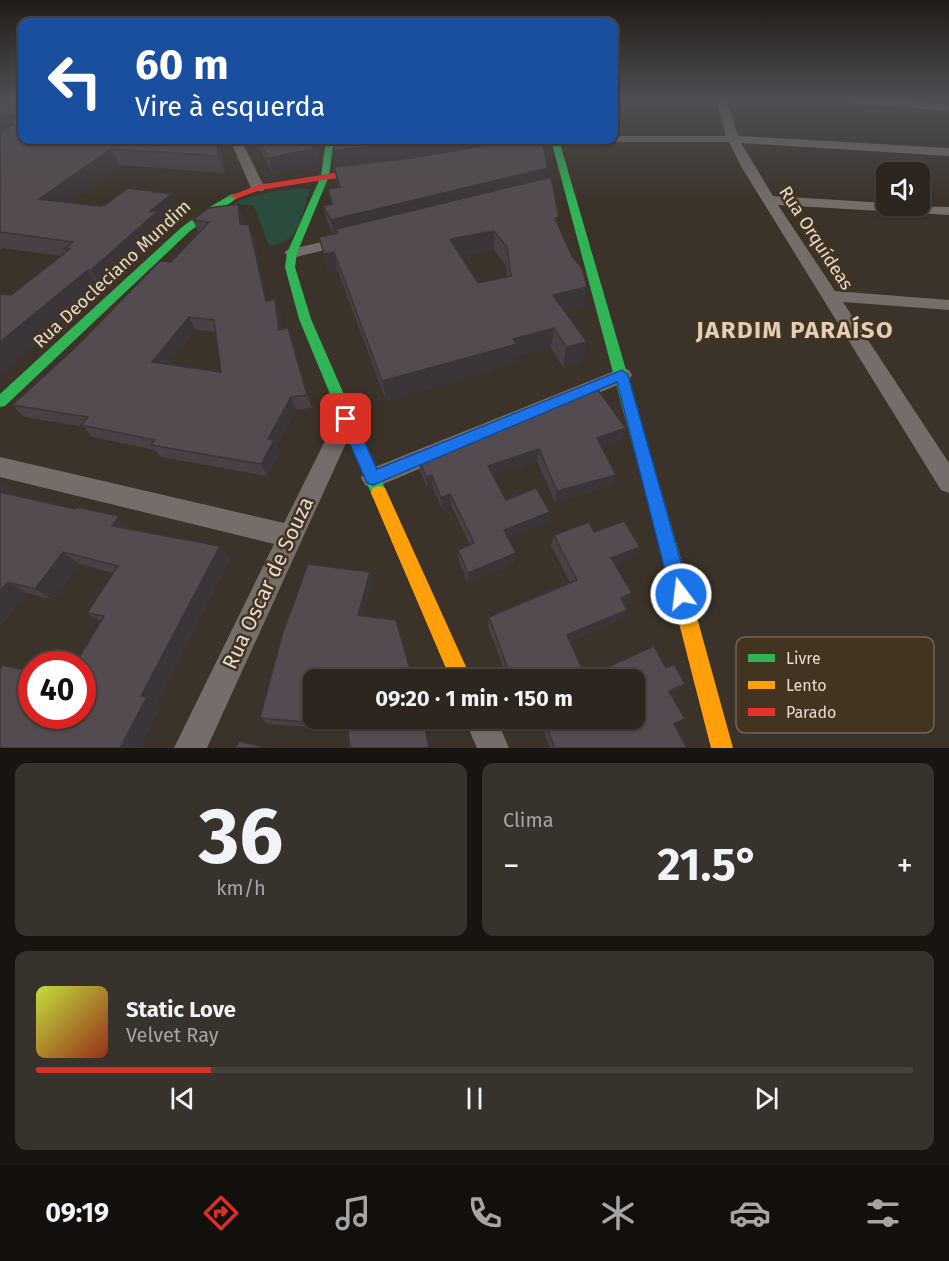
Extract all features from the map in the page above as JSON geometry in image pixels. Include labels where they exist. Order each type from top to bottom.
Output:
[{"type":"street","name":"Rua Orquídeas","points":[[732,134],[769,200],[830,296],[942,462],[949,483]]},
{"type":"street","points":[[618,138],[733,139],[949,152]]},
{"type":"street","points":[[237,144],[258,188]]},
{"type":"street","points":[[329,144],[325,176],[292,253],[290,267],[305,319],[346,419],[457,669]]},
{"type":"street","points":[[555,144],[560,186],[622,375],[722,748]]},
{"type":"street","name":"Rua Deocleciano Mundim","points":[[0,402],[208,210],[241,193],[258,188],[384,168]]},
{"type":"street","points":[[769,200],[949,211]]},
{"type":"street","points":[[292,253],[360,237]]},
{"type":"street","points":[[830,296],[949,305]]},
{"type":"street","points":[[373,478],[622,375]]},
{"type":"street","name":"Rua Oscar de Souza","points":[[190,748],[346,419]]},
{"type":"street","points":[[0,467],[291,536]]},
{"type":"street","points":[[485,729],[493,748]]},
{"type":"green space","points":[[304,188],[310,190],[298,227],[288,239],[269,246],[254,206],[241,204],[226,207],[254,196]]},
{"type":"building","points":[[0,134],[18,134],[18,144],[217,144],[218,156],[111,149],[39,199],[99,206],[105,205],[128,188],[172,194],[149,212],[159,210],[91,270],[88,270],[0,342],[0,294],[11,295],[70,249],[64,249],[73,242],[0,232]]},
{"type":"building","points":[[261,144],[313,144],[312,149],[268,158]]},
{"type":"building","points":[[334,144],[391,144],[333,151]]},
{"type":"building","points":[[492,144],[543,144],[548,168],[331,220],[323,206],[332,204],[328,189],[340,187],[334,167],[413,158]]},
{"type":"building","points":[[551,177],[559,217],[555,218],[572,256],[582,268],[587,287],[553,295],[587,342],[566,347],[554,328],[513,339],[517,344],[382,381],[334,252],[324,254],[319,237],[338,233],[336,229]],"holes":[[[494,231],[507,247],[511,276],[478,283],[450,239]]]},
{"type":"building","points":[[238,204],[240,224],[249,225],[266,301],[275,299],[279,330],[288,328],[307,395],[291,397],[268,439],[274,440],[261,464],[151,445],[155,440],[81,425],[88,417],[12,405],[74,349],[160,261],[171,262],[209,222],[193,220],[208,208]],"holes":[[[189,317],[214,320],[221,372],[152,362]]]},
{"type":"building","points":[[598,390],[626,428],[597,438],[616,475],[557,491],[539,449],[488,466],[506,500],[536,488],[550,512],[504,530],[516,553],[468,573],[458,550],[474,543],[450,494],[441,498],[432,475],[426,477],[419,459],[466,443],[465,440],[536,413],[535,411]]},
{"type":"building","points":[[0,492],[75,509],[77,507],[119,516],[112,526],[220,546],[141,696],[147,697],[120,748],[0,748],[0,669],[3,665],[18,669],[18,729],[96,729],[96,651],[83,651],[104,616],[87,613],[118,566],[63,552],[35,589],[8,582],[0,591]]},
{"type":"building","points":[[624,521],[640,547],[611,558],[632,593],[621,598],[627,610],[567,635],[582,669],[508,669],[489,617],[577,580],[554,535],[589,522],[594,532]]},
{"type":"building","points":[[308,564],[370,572],[358,615],[396,620],[410,669],[303,669],[303,722],[260,718],[282,635]]},
{"type":"building","points":[[654,646],[666,668],[674,664],[685,684],[669,691],[685,719],[674,724],[687,748],[555,748],[547,729],[645,729],[645,669],[604,669]]},
{"type":"building","points":[[347,729],[425,729],[429,748],[350,748]]},
{"type":"building","points":[[239,741],[269,748],[236,748]]},
{"type":"traffic: fast","points":[[329,144],[325,176],[292,253],[290,267],[305,319],[379,493]]},
{"type":"traffic: fast","points":[[556,144],[668,545]]},
{"type":"traffic: fast","points":[[0,402],[186,229],[235,196]]},
{"type":"traffic: slow","points":[[379,493],[457,669]]},
{"type":"traffic: slow","points":[[668,545],[722,748]]},
{"type":"traffic: jam","points":[[235,196],[258,188],[372,170]]},
{"type":"district","name":"JARDIM PARAÍSO","points":[[795,330]]},
{"type":"route","points":[[346,419],[373,478],[622,375],[681,594]]}]
